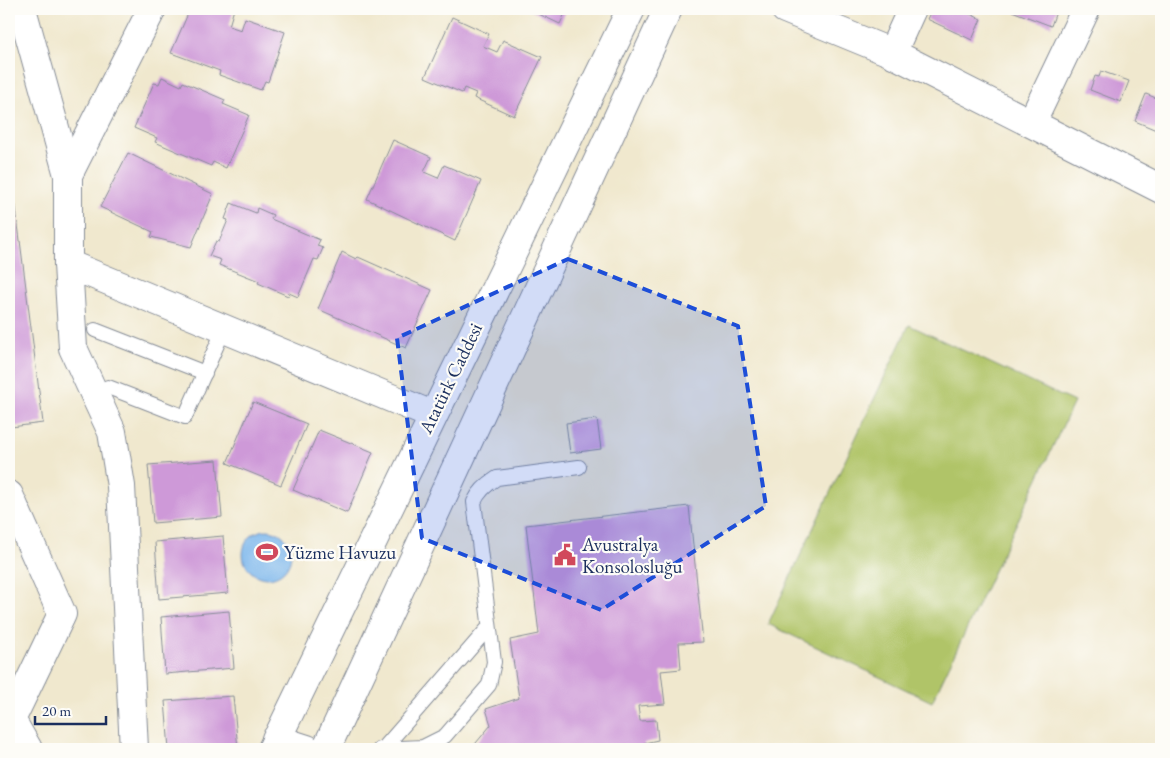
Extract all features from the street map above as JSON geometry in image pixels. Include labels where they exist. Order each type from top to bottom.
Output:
[{"type":"street","points":[[22,9],[68,175],[68,264],[73,348],[112,432],[121,486],[134,749]]},
{"type":"street","points":[[68,175],[152,9]]},
{"type":"street","name":"Atatürk Caddesi","points":[[274,744],[432,415],[631,9]]},
{"type":"street","points":[[326,749],[668,9]]},
{"type":"street","points":[[785,9],[892,52],[1161,189]]},
{"type":"street","points":[[892,52],[912,9]]},
{"type":"street","points":[[1032,122],[1086,9]]},
{"type":"street","points":[[68,264],[432,415]]},
{"type":"street","points":[[9,495],[62,614],[10,718],[28,749]]},
{"type":"street","points":[[274,744],[307,749]]},
{"type":"lane","points":[[108,387],[186,417],[224,329]]},
{"type":"lane","points":[[96,330],[205,372]]},
{"type":"lane","points":[[388,749],[423,747],[445,736],[489,685],[494,662],[474,502],[477,495],[497,478],[580,467]]},
{"type":"lane","points":[[388,749],[489,627]]},
{"type":"highlighted area","points":[[568,259],[738,326],[766,506],[601,610],[422,538],[397,338]]},
{"type":"green space","points":[[909,325],[1074,402],[932,702],[768,624]]},
{"type":"water","name":"Yüzme Havuzu","points":[[262,530],[272,530],[284,537],[291,549],[291,559],[284,571],[272,578],[262,578],[254,574],[247,567],[243,559],[243,549],[247,541],[254,534]]},
{"type":"building","points":[[190,9],[234,9],[229,26],[241,30],[245,18],[285,32],[268,82],[265,81],[261,90],[219,75],[220,71],[171,53]]},
{"type":"building","points":[[528,9],[567,9],[560,24]]},
{"type":"building","points":[[932,9],[959,9],[981,19],[972,40],[927,19]]},
{"type":"building","points":[[1013,9],[1057,9],[1051,26],[1012,11]]},
{"type":"building","points":[[1149,9],[1161,9],[1161,14]]},
{"type":"building","points":[[452,17],[489,34],[483,46],[497,52],[503,40],[542,57],[514,116],[474,98],[476,93],[464,88],[462,93],[425,77]]},
{"type":"building","points":[[1101,71],[1129,81],[1121,102],[1090,90],[1095,76],[1099,77]]},
{"type":"building","points":[[162,77],[181,86],[183,82],[225,100],[223,104],[249,115],[226,168],[213,162],[211,166],[155,142],[157,138],[134,128],[154,83],[159,84]]},
{"type":"building","points":[[1146,94],[1161,100],[1161,132],[1135,121]]},
{"type":"building","points":[[393,140],[431,157],[424,172],[438,178],[444,165],[481,181],[455,241],[367,199]]},
{"type":"building","points":[[9,153],[43,423],[11,427],[9,407]]},
{"type":"building","points":[[128,153],[213,194],[191,247],[151,237],[153,232],[100,207]]},
{"type":"building","points":[[231,203],[256,213],[257,208],[273,215],[271,219],[320,240],[317,246],[323,248],[318,260],[314,259],[298,297],[289,293],[288,296],[258,283],[259,281],[219,265],[221,260],[209,256],[216,241],[219,242],[228,220],[225,219]]},
{"type":"building","points":[[342,252],[356,259],[358,257],[432,290],[406,348],[318,309]]},
{"type":"building","points":[[253,402],[307,424],[281,485],[227,463]]},
{"type":"building","points":[[597,419],[601,449],[570,453],[566,423]]},
{"type":"building","points":[[319,430],[373,452],[347,513],[293,490]]},
{"type":"building","points":[[217,460],[222,517],[153,523],[148,465]]},
{"type":"building","points":[[689,506],[703,642],[679,643],[681,669],[661,671],[665,704],[638,706],[640,721],[656,720],[658,740],[644,743],[645,749],[471,749],[491,725],[486,709],[519,698],[510,640],[539,634],[526,525]]},
{"type":"building","points":[[223,536],[228,593],[159,599],[155,542]]},
{"type":"building","points":[[229,611],[234,668],[165,674],[161,617]]},
{"type":"building","points":[[233,696],[238,749],[169,749],[165,701]]},
{"type":"place","name":"Yüzme Havuzu","points":[[267,552]]},
{"type":"place","name":"Avustralya Konsolosluğu","points":[[565,555]]}]
